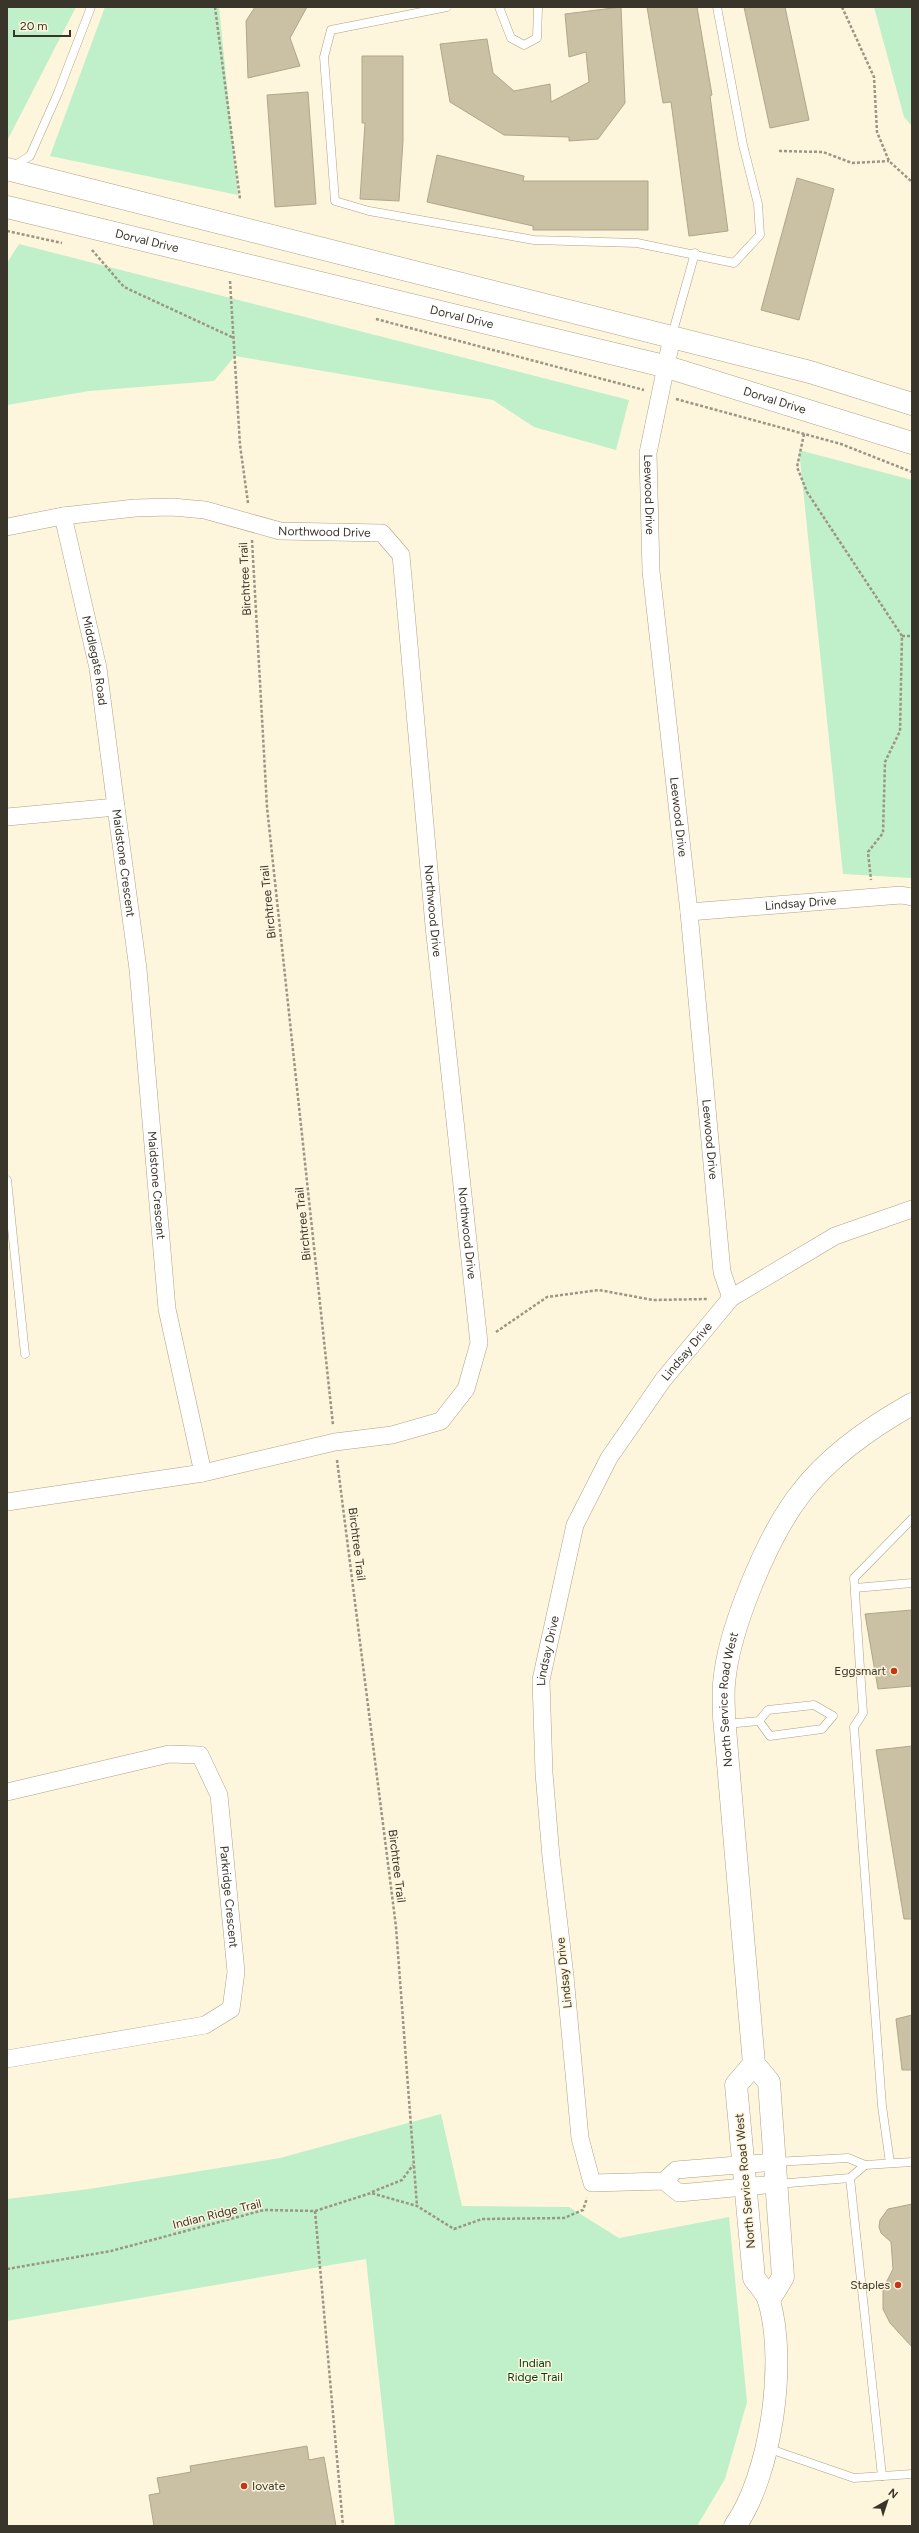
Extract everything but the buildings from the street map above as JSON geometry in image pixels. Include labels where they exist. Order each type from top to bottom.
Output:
[{"type":"main road","points":[[7,170],[810,372],[912,404]]},
{"type":"main road","name":"Dorval Drive","points":[[7,206],[664,366],[912,443]]},
{"type":"main road","name":"North Service Road West","points":[[735,2526],[742,2516],[764,2462],[776,2379],[777,2346],[769,2300],[754,2278],[736,2085],[754,2064],[725,1724],[724,1683],[738,1624],[758,1570],[775,1535],[800,1493],[821,1470],[849,1445],[885,1420],[912,1404]]},
{"type":"main road","points":[[754,2064],[769,2082],[783,2277],[769,2300]]},
{"type":"street","name":"Leewood Drive","points":[[672,337],[658,394],[648,453],[651,571],[689,912],[722,1272],[730,1298]]},
{"type":"street","name":"Northwood Drive","points":[[7,527],[63,516],[135,508],[172,507],[205,510],[280,531],[382,533],[401,555],[434,926],[479,1343],[466,1389],[441,1421],[392,1436],[335,1442],[203,1473]]},
{"type":"street","name":"Middlegate Road","points":[[63,516],[98,668],[116,807]]},
{"type":"street","name":"Maidstone Crescent","points":[[7,817],[116,807],[138,969],[167,1309],[203,1473]]},
{"type":"street","name":"Lindsay Drive","points":[[689,912],[901,895],[912,898]]},
{"type":"street","name":"Lindsay Drive","points":[[592,2183],[580,2138],[565,1976],[551,1857],[544,1773],[541,1680],[575,1526],[609,1458],[663,1380],[730,1298],[835,1236],[912,1209]]},
{"type":"street","points":[[7,1502],[203,1473]]},
{"type":"street","name":"Parkridge Crescent","points":[[7,1792],[169,1754],[200,1755],[219,1794],[236,1972],[231,2009],[205,2025],[7,2059]]},
{"type":"street","points":[[664,2182],[676,2170],[775,2162]]},
{"type":"street","points":[[592,2183],[664,2182],[679,2192],[776,2184]]},
{"type":"lane","points":[[7,170],[30,156],[58,93],[91,7]]},
{"type":"lane","points":[[447,7],[331,30],[324,57],[335,201],[369,211],[534,240],[637,243],[695,253],[734,263],[760,235],[758,204],[742,145],[717,7]]},
{"type":"lane","points":[[499,7],[511,38],[524,45],[537,38],[538,7]]},
{"type":"lane","points":[[672,337],[695,253]]},
{"type":"lane","points":[[7,1180],[25,1354]]},
{"type":"lane","points":[[890,2163],[882,2106],[854,1727],[863,1713],[854,1578],[912,1519]]},
{"type":"lane","points":[[855,1588],[912,1583]]},
{"type":"lane","points":[[725,1724],[759,1721],[768,1710],[814,1705],[833,1716],[822,1729],[770,1736],[759,1721]]},
{"type":"lane","points":[[775,2162],[848,2158],[865,2165],[912,2162]]},
{"type":"lane","points":[[776,2184],[850,2178],[865,2165]]},
{"type":"lane","points":[[850,2178],[882,2476]]},
{"type":"lane","points":[[766,2448],[854,2478],[912,2474]]},
{"type":"path","points":[[215,7],[240,199]]},
{"type":"path","points":[[842,7],[874,78],[876,132],[888,161],[912,182]]},
{"type":"path","points":[[779,151],[824,152],[852,163],[888,161]]},
{"type":"path","points":[[7,231],[69,245]]},
{"type":"path","points":[[84,248],[100,252]]},
{"type":"path","points":[[92,250],[124,287],[234,338]]},
{"type":"path","points":[[223,279],[235,282]]},
{"type":"path","name":"Birchtree Trail","points":[[230,281],[240,446],[250,522],[267,807],[335,1442],[396,1927],[417,2206]]},
{"type":"path","points":[[369,317],[841,444],[912,472]]},
{"type":"path","points":[[804,434],[797,467],[807,492],[902,636],[900,731],[885,762],[883,833],[868,852],[872,898]]},
{"type":"path","points":[[902,636],[912,636]]},
{"type":"path","points":[[479,1343],[547,1297],[599,1290],[653,1300],[730,1298]]},
{"type":"path","points":[[371,2193],[402,2180],[414,2164]]},
{"type":"path","points":[[371,2193],[417,2206],[454,2229],[482,2219],[564,2218],[583,2210],[592,2183]]},
{"type":"path","name":"Indian Ridge Trail","points":[[7,2269],[111,2250],[264,2210],[315,2211],[371,2193]]},
{"type":"path","points":[[315,2211],[343,2526]]},
{"type":"green space","points":[[7,7],[76,7],[7,141]]},
{"type":"green space","points":[[105,7],[219,7],[238,195],[50,156]]},
{"type":"green space","points":[[874,7],[912,7],[912,126],[904,117]]},
{"type":"green space","points":[[19,244],[629,400],[616,450],[534,427],[493,400],[235,356],[214,381],[89,391],[7,405],[7,263]]},
{"type":"green space","points":[[799,450],[912,480],[912,878],[843,874]]},
{"type":"green space","name":"Indian Ridge Trail","points":[[441,2114],[462,2206],[569,2207],[619,2238],[729,2217],[747,2402],[725,2479],[697,2526],[395,2526],[366,2259],[7,2321],[7,2199],[89,2189],[280,2158]]},
{"type":"place","name":"Eggsmart","points":[[894,1671]]},
{"type":"place","name":"Staples","points":[[898,2285]]},
{"type":"place","name":"Iovate","points":[[244,2486]]}]
